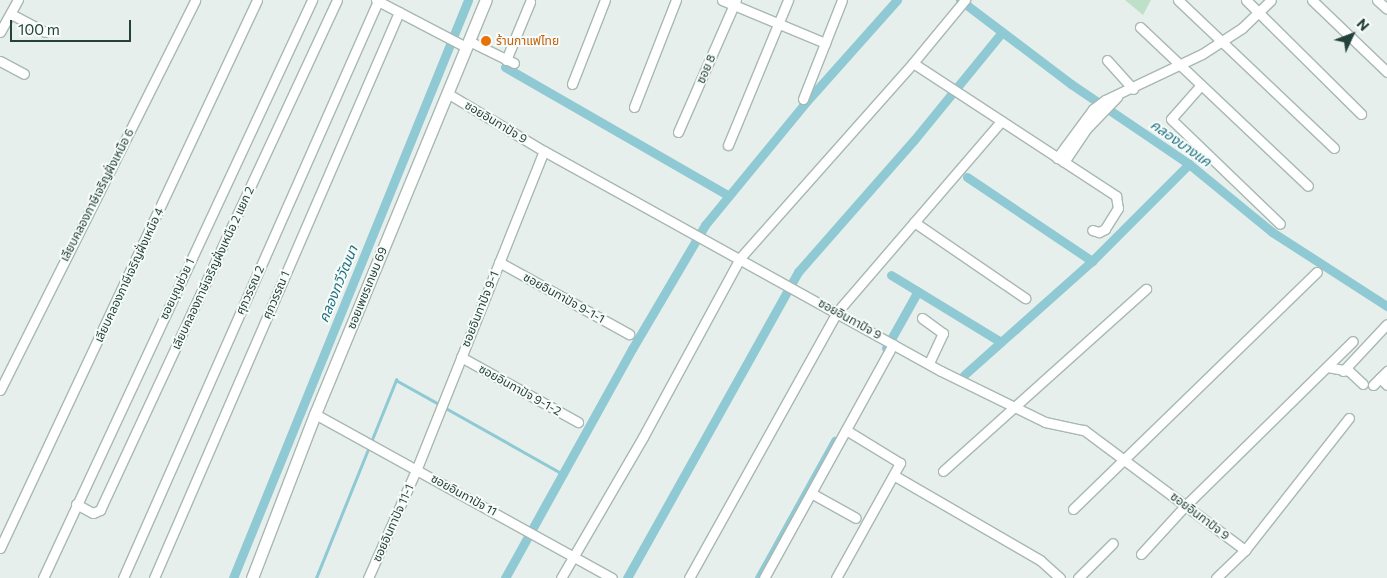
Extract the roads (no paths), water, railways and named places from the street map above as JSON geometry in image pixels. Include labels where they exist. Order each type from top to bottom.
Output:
[{"type":"main road","name":"ซอยเพชรเกษม 69","points":[[252,578],[315,414],[447,93],[465,44],[486,0]]},
{"type":"street","points":[[0,32],[18,0]]},
{"type":"street","name":"เลียบคลองภาษีเจริญฝั่งเหนือ 6","points":[[0,390],[195,0]]},
{"type":"street","name":"เลียบคลองภาษีเจริญฝั่งเหนือ 4","points":[[0,548],[257,0]]},
{"type":"street","name":"ซอยบุญช่วย 1","points":[[43,578],[312,0]]},
{"type":"street","name":"เลียบคลองภาษีเจริญฝั่งเหนือ 2 แยก 2","points":[[76,504],[93,513],[100,510],[338,0]]},
{"type":"street","points":[[572,84],[605,0]]},
{"type":"street","points":[[634,107],[676,0]]},
{"type":"street","points":[[722,0],[735,2],[825,42]]},
{"type":"street","points":[[728,145],[788,0]]},
{"type":"street","points":[[803,99],[842,0]]},
{"type":"street","points":[[561,578],[643,437],[740,258],[914,63],[965,0]]},
{"type":"street","points":[[1178,0],[1334,148]]},
{"type":"street","points":[[1246,0],[1362,114]]},
{"type":"street","points":[[1060,160],[1083,127],[1107,103],[1222,42],[1271,0]]},
{"type":"street","points":[[1312,0],[1387,72]]},
{"type":"street","points":[[1378,0],[1387,9]]},
{"type":"street","points":[[377,1],[448,38],[510,62],[530,2]]},
{"type":"street","name":"ศุภวรรณ 2","points":[[123,578],[377,1]]},
{"type":"street","name":"ซอย 8","points":[[678,132],[735,2]]},
{"type":"street","name":"ศุภวรรณ 1","points":[[154,578],[398,12]]},
{"type":"street","points":[[11,14],[45,32]]},
{"type":"street","points":[[1140,27],[1308,186]]},
{"type":"street","points":[[1107,60],[1133,89]]},
{"type":"street","points":[[0,61],[24,74]]},
{"type":"street","points":[[914,63],[1118,200],[1118,208],[1105,230],[1099,232],[1092,230]]},
{"type":"street","points":[[1201,85],[1171,120],[1280,224]]},
{"type":"street","name":"ซอยอินทาปัจ 9","points":[[447,93],[544,151],[928,363],[1044,422],[1084,430],[1245,550]]},
{"type":"street","points":[[689,578],[836,312],[1001,121]]},
{"type":"street","name":"ซอยอินทาปัจ 9-1","points":[[417,468],[544,151]]},
{"type":"street","points":[[914,222],[1025,298]]},
{"type":"street","name":"ซอยอินทาปัจ 9-1-1","points":[[499,262],[629,334]]},
{"type":"street","points":[[1073,509],[1122,459],[1317,272]]},
{"type":"street","points":[[943,472],[1146,289]]},
{"type":"street","points":[[922,318],[943,334],[928,363]]},
{"type":"street","points":[[1343,371],[1387,324]]},
{"type":"street","points":[[1140,554],[1185,506],[1353,341]]},
{"type":"street","points":[[764,578],[893,344]]},
{"type":"street","name":"ซอยอินทาปัจ 9-1-2","points":[[461,357],[578,422]]},
{"type":"street","points":[[1327,367],[1354,374],[1363,384]]},
{"type":"street","points":[[1387,371],[1377,381],[1387,385]]},
{"type":"street","name":"ซอยอินทาปัจ 11","points":[[315,414],[376,445],[612,578]]},
{"type":"street","points":[[1216,578],[1245,550],[1349,418]]},
{"type":"street","points":[[836,578],[895,476],[898,460],[846,430]]},
{"type":"street","name":"ซอยอินทาปัจ 11-1","points":[[368,578],[417,468]]},
{"type":"street","points":[[895,476],[1040,560],[1060,578]]},
{"type":"street","points":[[811,493],[856,518]]},
{"type":"street","points":[[1078,578],[1113,543]]},
{"type":"waterway","name":"คลองทวีวัฒนา","points":[[233,578],[468,0]]},
{"type":"waterway","points":[[505,578],[632,349],[705,225],[806,102],[897,0]]},
{"type":"waterway","name":"คลองบางแค","points":[[960,0],[1071,84],[1189,164],[1272,232],[1387,306]]},
{"type":"waterway","points":[[627,578],[798,272],[914,140],[1002,32]]},
{"type":"waterway","points":[[505,67],[729,196]]},
{"type":"waterway","points":[[964,375],[1092,261],[1189,164]]},
{"type":"waterway","points":[[967,177],[1092,261]]},
{"type":"waterway","points":[[891,275],[999,341]]},
{"type":"waterway","points":[[886,348],[918,291]]},
{"type":"waterway","points":[[316,578],[396,380],[439,404]]},
{"type":"waterway","points":[[444,407],[563,474]]},
{"type":"waterway","points":[[759,578],[835,441]]},
{"type":"place","name":"ร้านกาแฟไทย","points":[[486,41]]}]
